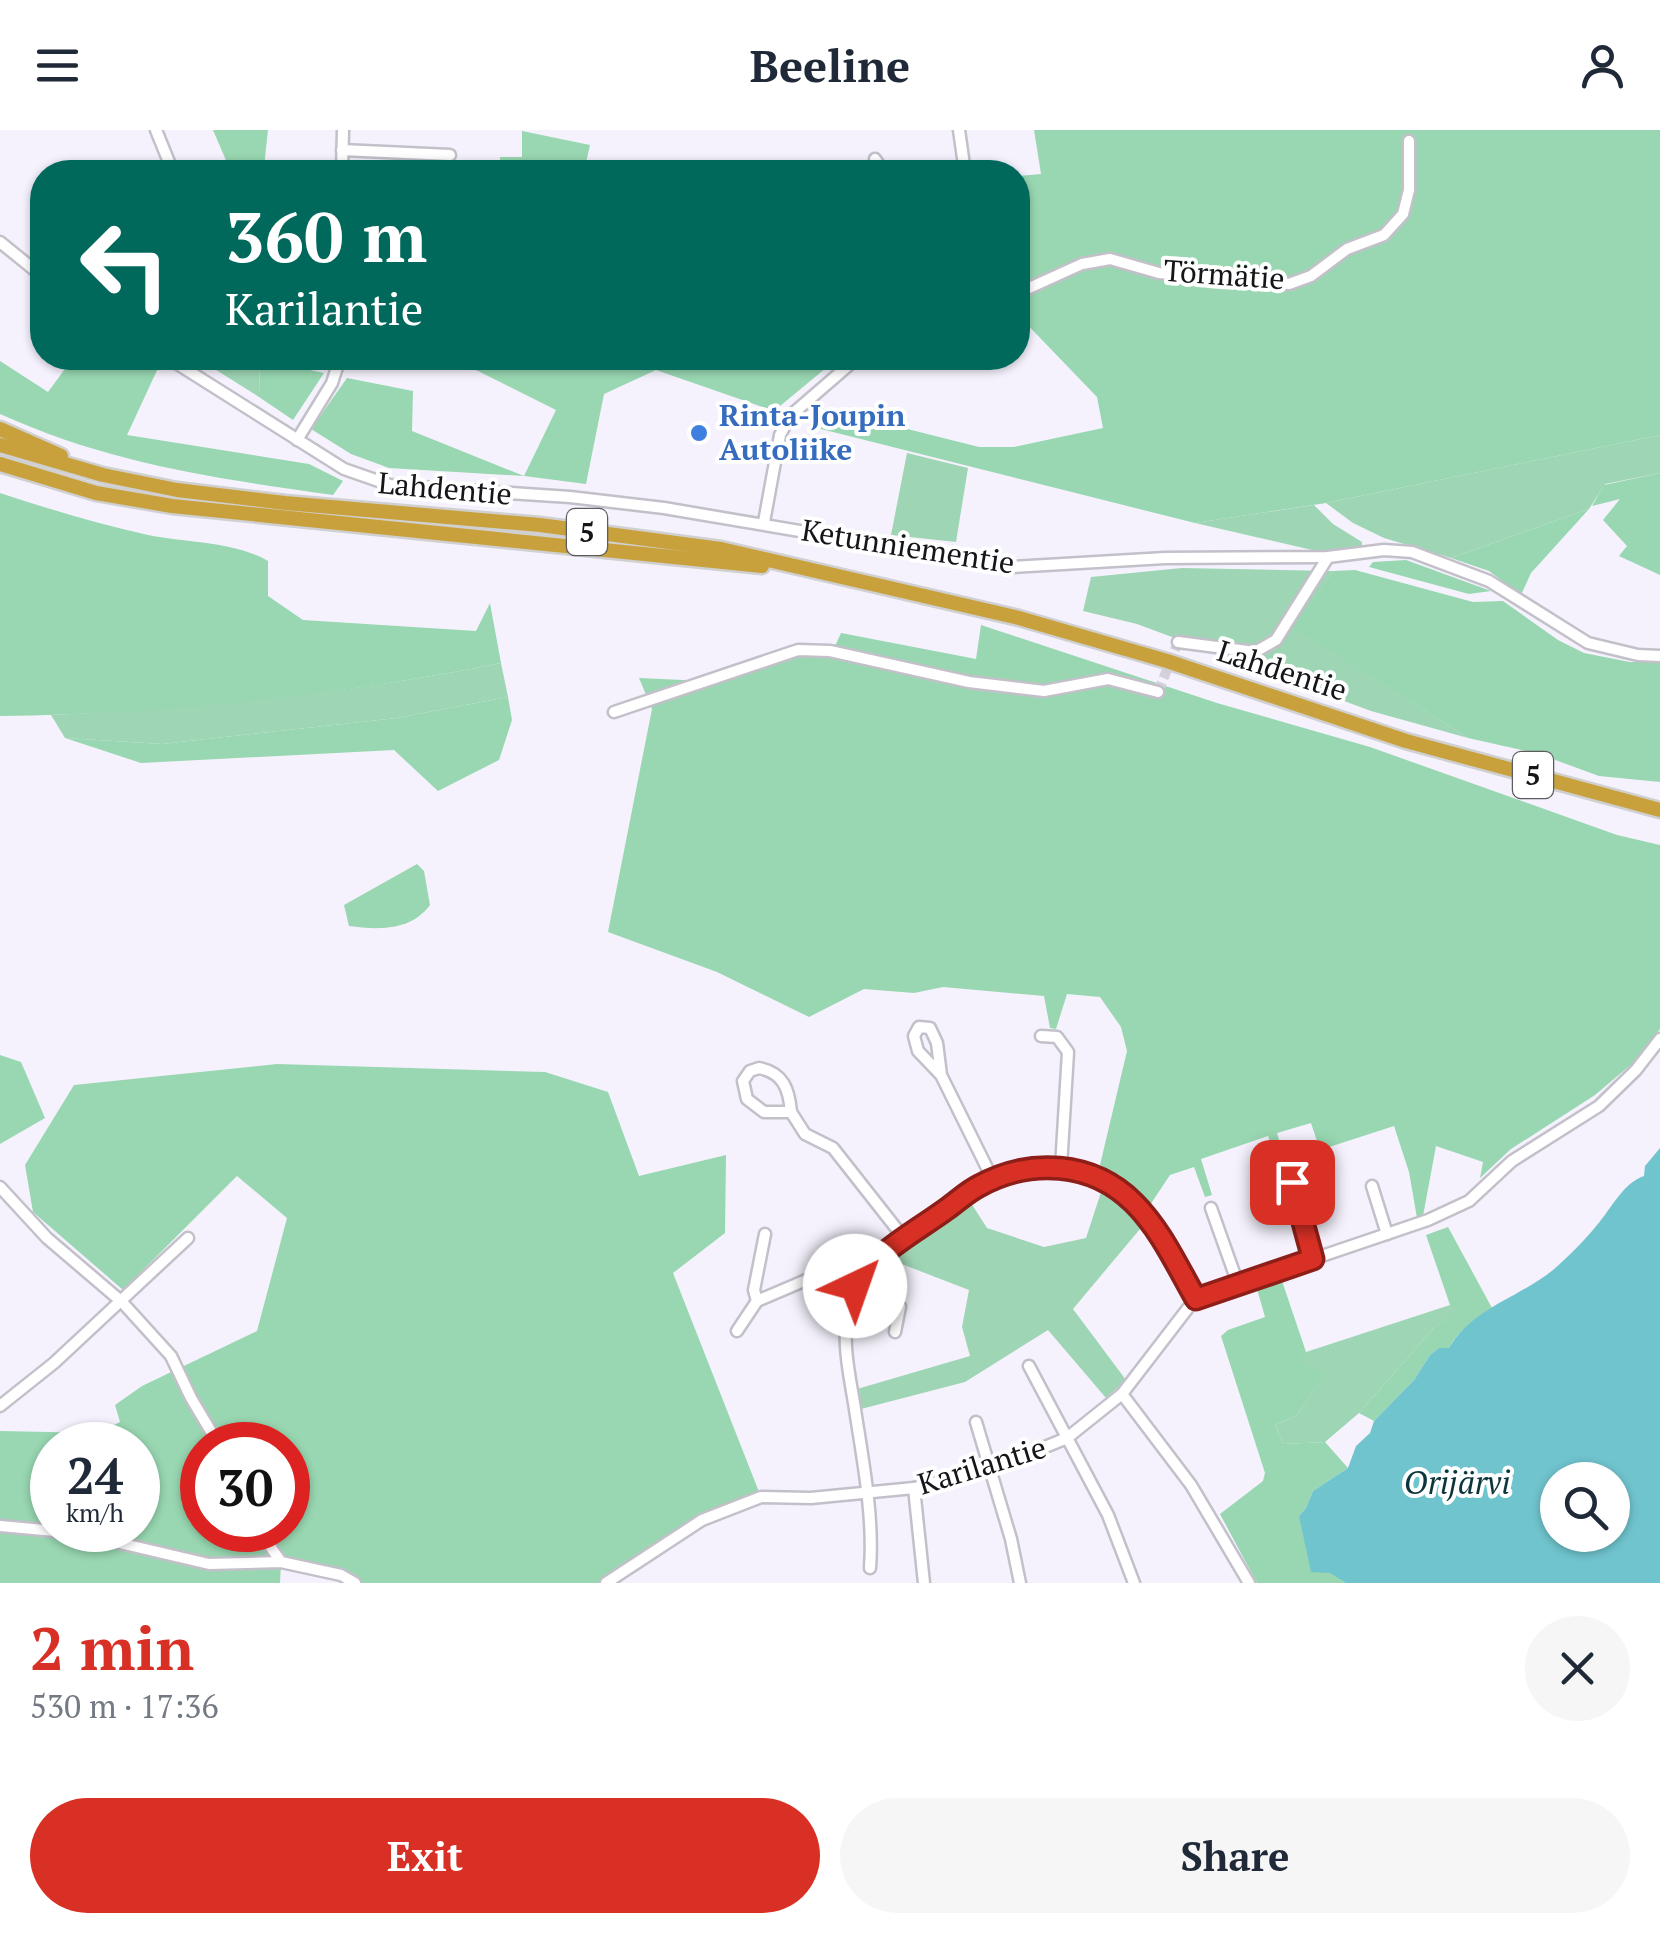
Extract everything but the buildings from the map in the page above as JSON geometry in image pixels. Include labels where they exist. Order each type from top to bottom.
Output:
[{"type":"highway","points":[[0,429],[103,474]]},
{"type":"highway","name":"Lahdentie","points":[[0,445],[176,490],[285,504],[521,524],[721,549],[886,585],[1112,645],[1406,741],[1660,810]]},
{"type":"highway","name":"Lahdentie","points":[[0,464],[96,493],[172,506],[721,561],[886,585]]},
{"type":"street","points":[[156,130],[168,160]]},
{"type":"street","points":[[342,130],[342,160]]},
{"type":"street","points":[[959,130],[963,160]]},
{"type":"street","name":"Törmätie","points":[[1030,288],[1082,264],[1110,259],[1159,273],[1290,284],[1312,276],[1347,249],[1384,236],[1403,214],[1409,190],[1409,141]]},
{"type":"street","points":[[342,150],[450,155]]},
{"type":"street","points":[[0,242],[30,266]]},
{"type":"street","name":"Ketunniementie","points":[[187,370],[344,469],[390,485],[570,497],[764,522],[1012,567],[1165,558],[1412,552],[1489,581],[1588,643],[1660,656]]},
{"type":"street","points":[[297,440],[332,384],[336,370]]},
{"type":"street","points":[[764,522],[780,435],[786,423],[798,407],[843,370]]},
{"type":"street","points":[[1178,642],[1255,652],[1276,640],[1328,557]]},
{"type":"street","points":[[614,712],[798,650],[830,650],[968,682],[1044,691],[1108,679],[1158,692]]},
{"type":"street","points":[[1041,1036],[1058,1037],[1068,1052],[1060,1167]]},
{"type":"street","points":[[870,1568],[865,1494],[847,1362],[848,1314],[855,1286],[875,1260],[903,1237],[978,1186],[1034,1168],[1060,1167],[1091,1174],[1136,1205],[1196,1299],[1387,1234],[1468,1201],[1512,1161],[1598,1106],[1636,1070],[1660,1039]]},
{"type":"street","points":[[791,1112],[764,1112],[747,1099],[743,1081],[750,1070],[760,1068],[779,1076],[789,1091],[791,1112],[805,1134],[833,1148],[903,1237]]},
{"type":"street","points":[[942,1075],[993,1180]]},
{"type":"street","points":[[1292,1182],[1313,1259]]},
{"type":"street","points":[[0,1186],[46,1238],[122,1302],[172,1356],[205,1422]]},
{"type":"street","points":[[1372,1186],[1387,1234]]},
{"type":"street","points":[[1212,1208],[1238,1284]]},
{"type":"street","points":[[757,1301],[754,1290],[764,1234]]},
{"type":"street","points":[[0,1406],[122,1302],[188,1238]]},
{"type":"street","points":[[737,1330],[757,1301],[818,1275],[900,1306],[894,1332]]},
{"type":"street","name":"Karilantie","points":[[606,1583],[702,1520],[761,1497],[865,1494],[914,1488],[991,1470],[1068,1438],[1122,1394],[1196,1299]]},
{"type":"street","points":[[1029,1366],[1108,1515],[1132,1577]]},
{"type":"street","points":[[1122,1394],[1191,1485],[1250,1583]]},
{"type":"street","points":[[976,1422],[1020,1583]]},
{"type":"street","points":[[914,1488],[924,1583]]},
{"type":"street","points":[[0,1526],[78,1533],[209,1564],[281,1562],[341,1575],[356,1583]]},
{"type":"street","points":[[274,1552],[281,1562]]},
{"type":"green space","points":[[213,130],[268,130],[265,160],[226,160]]},
{"type":"green space","points":[[1034,130],[1660,130],[1660,435],[1326,503],[1195,523],[809,426],[816,406],[979,447],[1014,447],[1103,428],[1097,397],[1030,327],[1030,175],[1041,174]]},
{"type":"green space","points":[[522,131],[590,145],[587,160],[500,160],[522,157]]},
{"type":"green space","points":[[0,361],[48,392],[64,370],[157,370],[127,435],[309,464],[343,481],[333,495],[205,475],[123,457],[41,431],[0,414]]},
{"type":"green space","points":[[216,370],[260,370],[259,397]]},
{"type":"green space","points":[[260,370],[324,373],[293,420],[259,397]]},
{"type":"green space","points":[[476,370],[656,370],[604,394],[586,484],[524,476],[556,410]]},
{"type":"green space","points":[[656,370],[824,370],[774,411]]},
{"type":"green space","points":[[347,378],[413,391],[412,431],[524,476],[389,468],[351,454],[311,429]]},
{"type":"green space","points":[[1660,435],[1660,473],[1605,484],[1589,509],[1451,558],[1384,538],[1353,523],[1326,503]]},
{"type":"green space","points":[[907,453],[968,468],[956,542],[891,535]]},
{"type":"green space","points":[[1660,473],[1660,575],[1619,556],[1627,546],[1603,520],[1620,499],[1592,506],[1604,485]]},
{"type":"green space","points":[[0,493],[129,531],[254,554],[268,561],[268,596],[303,620],[476,631],[490,603],[501,663],[377,685],[252,701],[126,712],[0,716]]},
{"type":"green space","points":[[1314,505],[1333,524],[1362,542],[1362,547],[1321,552],[1195,523]]},
{"type":"green space","points":[[1589,509],[1531,573],[1521,595],[1489,571],[1451,558]]},
{"type":"green space","points":[[1406,560],[1491,591],[1469,594],[1369,567],[1373,562]]},
{"type":"green space","points":[[1182,568],[1333,571],[1294,628],[1468,738],[1371,711],[1137,624],[1083,611],[1091,577]]},
{"type":"green space","points":[[1355,570],[1473,602],[1503,601],[1558,640],[1584,653],[1630,662],[1660,662],[1660,782],[1599,776],[1539,754],[1468,738],[1293,628],[1333,571]]},
{"type":"green space","points":[[981,625],[1217,703],[1370,747],[1617,835],[1660,845],[1660,1029],[1633,1063],[1595,1095],[1511,1149],[1480,1178],[1483,1162],[1436,1146],[1423,1216],[1417,1218],[1409,1172],[1394,1126],[1320,1150],[1311,1123],[1277,1133],[1288,1170],[1281,1172],[1268,1136],[1201,1159],[1212,1195],[1205,1197],[1194,1167],[1170,1175],[1150,1205],[1119,1175],[1100,1165],[1127,1051],[1121,1027],[1100,997],[1067,994],[1056,1029],[1050,1028],[1044,996],[943,987],[914,993],[864,989],[809,1017],[717,972],[608,932],[652,709],[639,678],[705,681],[836,644],[841,633],[976,659]]},
{"type":"green space","points":[[501,663],[508,697],[397,718],[162,744],[65,738],[51,715],[277,698]]},
{"type":"green space","points":[[508,697],[512,720],[499,760],[438,791],[394,750],[141,763],[65,738],[162,744],[397,718]]},
{"type":"green space","points":[[417,864],[424,871],[430,905],[422,914],[393,927],[349,926],[344,905]]},
{"type":"green space","points":[[0,1055],[21,1062],[45,1118],[0,1144]]},
{"type":"green space","points":[[277,1064],[545,1072],[608,1092],[639,1176],[726,1155],[725,1233],[673,1273],[761,1497],[703,1525],[606,1583],[356,1583],[281,1563],[280,1583],[0,1583],[0,1431],[30,1432],[30,1552],[160,1552],[160,1422],[120,1422],[115,1405],[142,1386],[257,1331],[287,1218],[237,1176],[123,1290],[33,1212],[25,1165],[74,1085]]},
{"type":"green space","points":[[1104,1183],[1145,1223],[1073,1309],[1126,1380],[1106,1398],[1048,1330],[965,1382],[861,1409],[857,1389],[970,1356],[962,1327],[969,1290],[886,1258],[969,1200],[987,1228],[1044,1247],[1086,1238]]},
{"type":"green space","points":[[1448,1227],[1492,1308],[1462,1330],[1449,1348],[1439,1348],[1430,1355],[1414,1380],[1374,1421],[1359,1413],[1433,1329],[1459,1308],[1450,1305],[1426,1235]]},
{"type":"green space","points":[[1282,1281],[1306,1352],[1303,1362],[1324,1374],[1297,1415],[1275,1425],[1283,1444],[1325,1442],[1348,1468],[1313,1491],[1299,1516],[1330,1572],[1346,1583],[1257,1583],[1220,1514],[1263,1481],[1265,1473],[1221,1336],[1265,1317],[1257,1289]]},
{"type":"green space","points":[[1450,1305],[1460,1308],[1433,1329],[1359,1413],[1325,1442],[1283,1444],[1275,1425],[1297,1415],[1323,1375],[1302,1362],[1306,1352]]},
{"type":"water","name":"Orijärvi","points":[[1660,1148],[1660,1583],[1346,1583],[1330,1573],[1311,1572],[1299,1516],[1313,1491],[1348,1468],[1356,1446],[1370,1433],[1374,1421],[1414,1380],[1430,1355],[1439,1348],[1449,1348],[1483,1313],[1553,1270],[1587,1237],[1624,1190],[1644,1176],[1645,1166]]},
{"type":"tunnel","points":[[1158,692],[1178,642]]},
{"type":"place","name":"Rinta-Joupin Autoliike","points":[[699,433]]},
{"type":"route","points":[[855,1286],[875,1260],[897,1242],[978,1186],[1008,1174],[1060,1167],[1091,1174],[1136,1205],[1156,1230],[1196,1299],[1313,1259],[1292,1182]]}]
